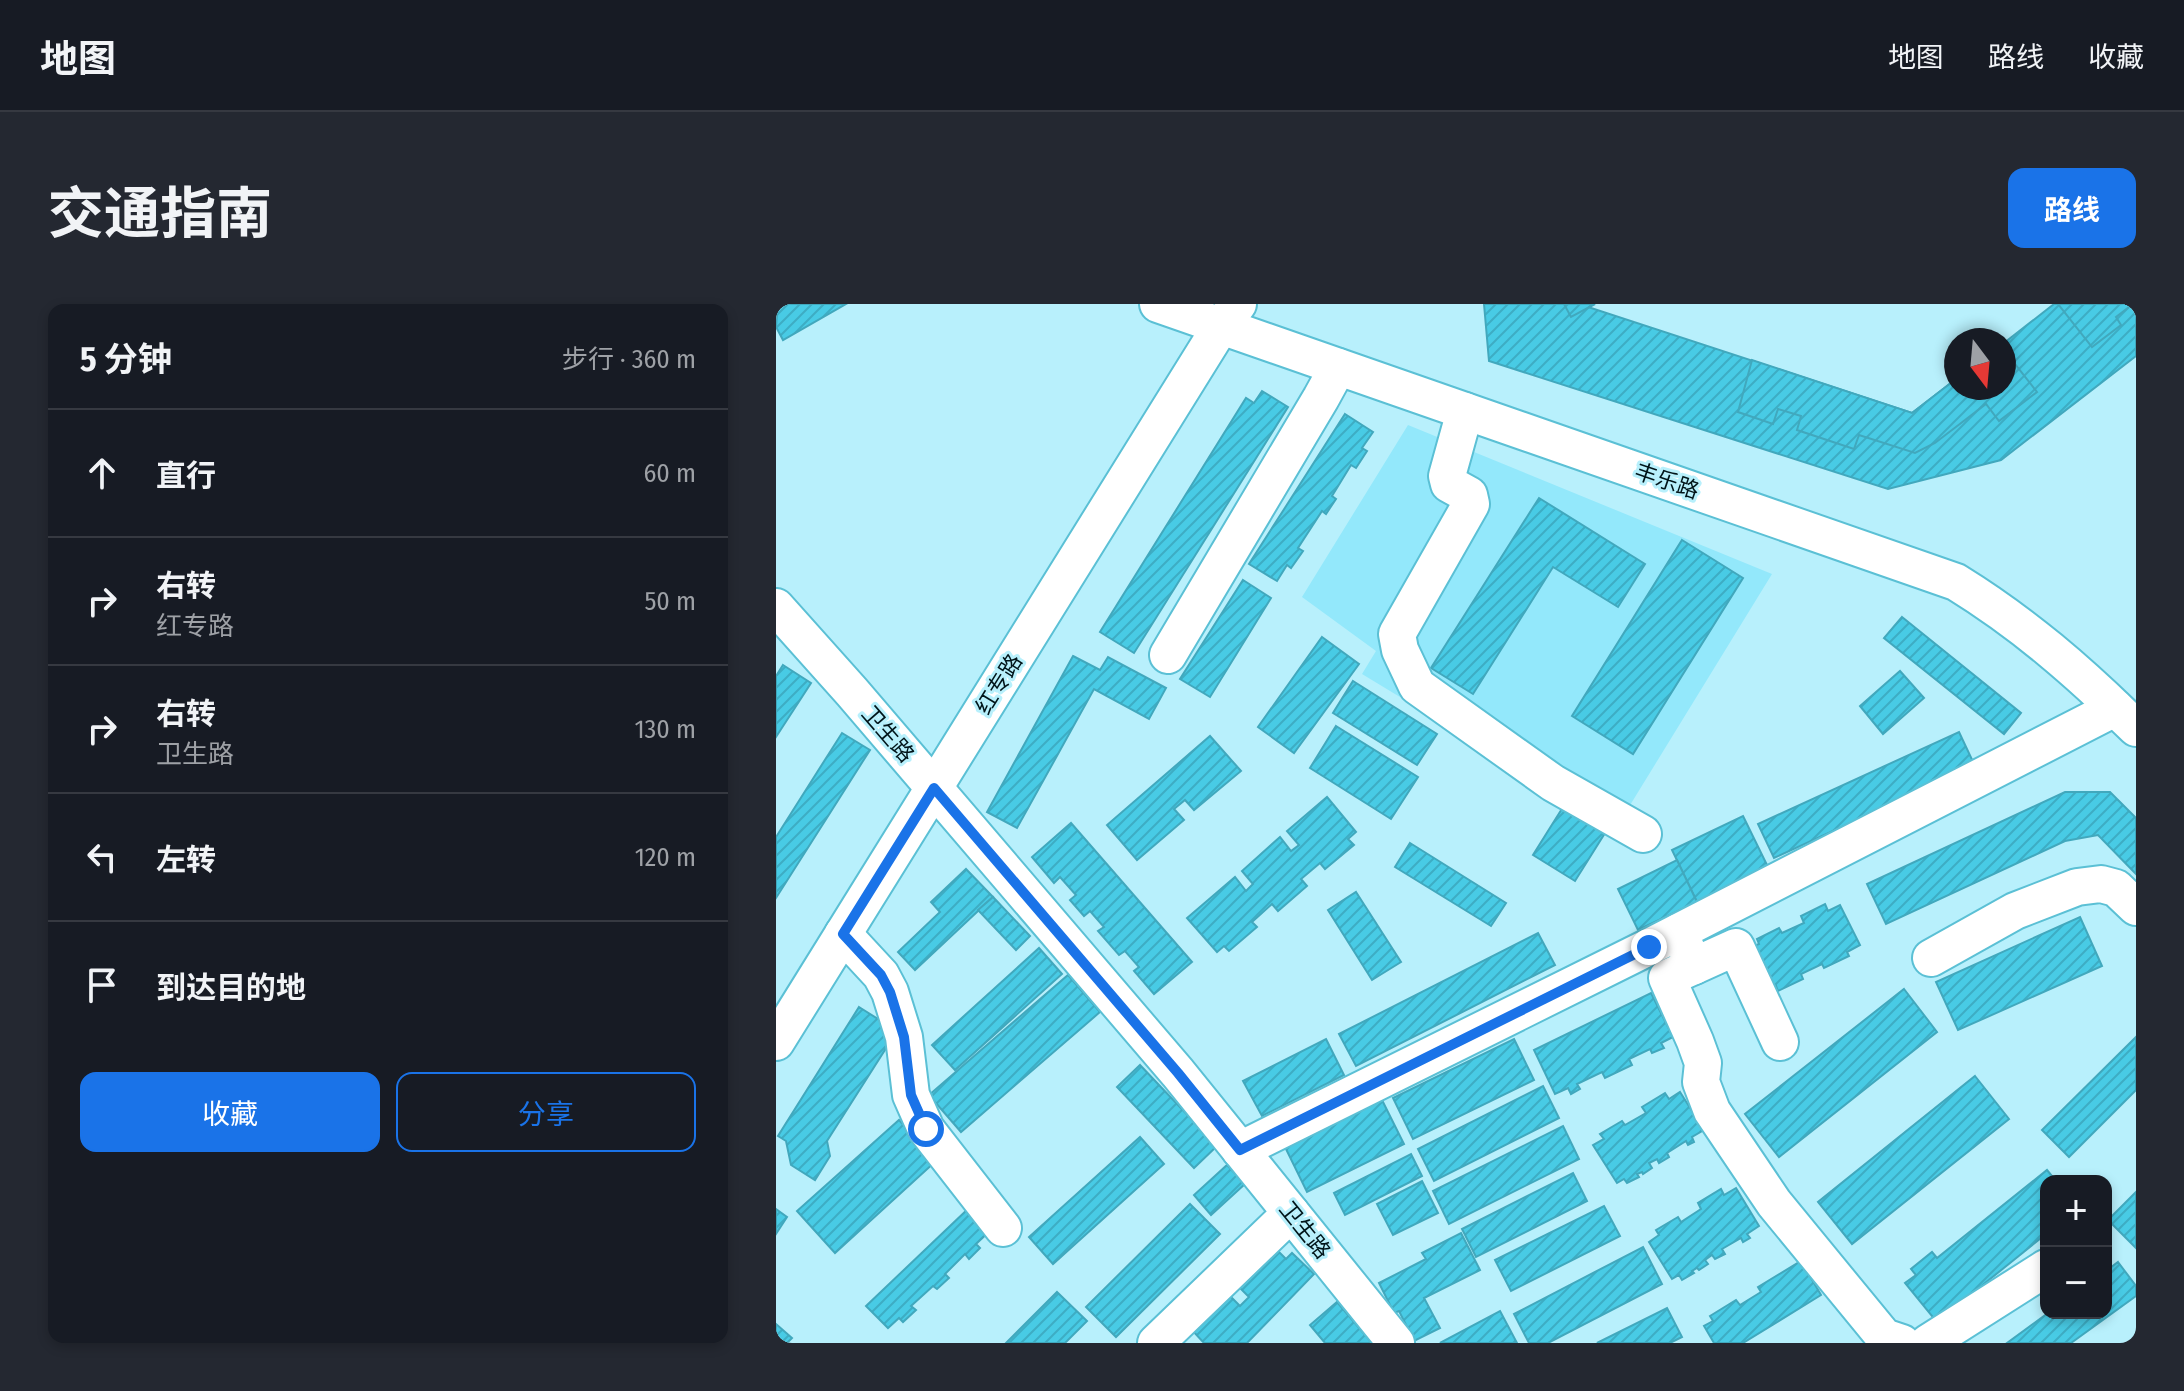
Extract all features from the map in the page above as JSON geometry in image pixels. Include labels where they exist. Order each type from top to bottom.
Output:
[{"type":"street","name":"丰乐路","points":[[1158,304],[1229,315],[1338,367],[1956,582],[2036,636],[2087,679],[2126,718]]},
{"type":"street","name":"红专路","points":[[776,1042],[1229,315]]},
{"type":"street","points":[[1168,655],[1338,367]]},
{"type":"street","points":[[1465,411],[1447,476],[1449,484],[1469,495],[1471,504],[1397,634],[1400,650],[1417,686],[1553,783],[1643,834]]},
{"type":"street","name":"卫生路","points":[[776,607],[1178,1073],[1396,1343]]},
{"type":"street","points":[[1240,1150],[1679,932],[2126,718]]},
{"type":"street","points":[[1931,958],[2015,911],[2077,887],[2101,884],[2116,888],[2136,907]]},
{"type":"street","points":[[1679,932],[1694,966]]},
{"type":"street","points":[[843,934],[881,975],[890,992],[904,1037],[911,1095],[926,1129],[1003,1228]]},
{"type":"street","points":[[1780,1042],[1736,947],[1667,978],[1703,1063],[1701,1082],[1712,1111],[1774,1203],[1884,1337],[1902,1343]]},
{"type":"street","points":[[1156,1343],[1291,1213]]},
{"type":"street","points":[[1928,1343],[2040,1272]]},
{"type":"shaded area","points":[[1408,425],[1772,574],[1616,828],[1362,674],[1376,651],[1302,597]]},
{"type":"building","points":[[778,304],[846,304],[783,340],[776,327]]},
{"type":"building","points":[[1484,304],[1579,304],[1912,413],[1944,388],[1944,400],[2016,400],[2016,334],[2054,304],[2136,304],[2136,356],[2001,460],[1888,489],[1489,361]]},
{"type":"building","points":[[1564,304],[1595,304],[1571,317]]},
{"type":"building","points":[[2058,304],[2133,304],[2116,317],[2121,325],[2092,347]]},
{"type":"building","points":[[1752,360],[1912,413],[1944,388],[1944,400],[2016,400],[2016,365],[2037,392],[1999,421],[1986,404],[1935,443],[1915,453],[1859,435],[1854,449],[1797,430],[1801,416],[1778,409],[1773,424],[1738,412]]},
{"type":"building","points":[[1262,391],[1288,407],[1134,653],[1100,632],[1246,398],[1254,403]]},
{"type":"building","points":[[1345,414],[1373,432],[1362,448],[1367,451],[1356,468],[1351,465],[1332,496],[1336,499],[1326,514],[1322,511],[1298,548],[1303,551],[1291,568],[1287,565],[1277,581],[1249,564]]},
{"type":"building","points":[[1539,498],[1645,564],[1618,607],[1553,567],[1473,694],[1431,668]]},
{"type":"building","points":[[1682,540],[1743,578],[1633,754],[1572,716]]},
{"type":"building","points":[[1243,580],[1271,598],[1210,697],[1180,679]]},
{"type":"building","points":[[1902,617],[2021,713],[2004,734],[1884,638]]},
{"type":"building","points":[[1322,637],[1359,664],[1294,753],[1258,727]]},
{"type":"building","points":[[1073,656],[1100,670],[1108,657],[1166,688],[1149,719],[1094,689],[1017,828],[987,812]]},
{"type":"building","points":[[783,665],[811,683],[776,737],[776,676]]},
{"type":"building","points":[[1900,671],[1924,698],[1883,734],[1860,706]]},
{"type":"building","points":[[1353,681],[1437,734],[1417,765],[1333,713]]},
{"type":"building","points":[[1336,726],[1418,777],[1391,819],[1310,768]]},
{"type":"building","points":[[1959,732],[1975,766],[1774,858],[1758,824]]},
{"type":"building","points":[[842,733],[870,750],[776,898],[776,837]]},
{"type":"building","points":[[1210,736],[1241,771],[1194,810],[1185,800],[1174,809],[1184,820],[1137,860],[1107,825]]},
{"type":"building","points":[[2065,792],[2110,792],[2136,818],[2136,874],[2098,835],[2065,841],[1886,924],[1867,884]]},
{"type":"building","points":[[1327,797],[1356,832],[1348,839],[1354,845],[1325,869],[1320,863],[1301,879],[1307,886],[1278,911],[1272,904],[1252,922],[1257,927],[1229,951],[1224,946],[1217,952],[1187,918],[1235,877],[1246,891],[1253,884],[1242,871],[1280,837],[1291,851],[1299,845],[1287,831]]},
{"type":"building","points":[[1563,807],[1605,833],[1575,881],[1533,855]]},
{"type":"building","points":[[1743,816],[1768,867],[1697,902],[1672,850]]},
{"type":"building","points":[[1071,823],[1192,962],[1154,994],[1134,971],[1139,967],[1125,951],[1119,955],[1098,931],[1104,927],[1090,911],[1084,916],[1070,900],[1076,895],[1060,877],[1054,883],[1032,857]]},
{"type":"building","points":[[1410,843],[1506,903],[1491,926],[1395,867]]},
{"type":"building","points":[[1677,860],[1697,902],[1638,930],[1618,889]]},
{"type":"building","points":[[966,869],[993,897],[915,970],[898,952],[940,912],[931,902]]},
{"type":"building","points":[[1356,892],[1401,962],[1372,980],[1328,910]]},
{"type":"building","points":[[993,897],[1030,936],[1016,950],[978,910]]},
{"type":"building","points":[[1825,904],[1828,911],[1840,905],[1860,945],[1847,952],[1849,956],[1824,968],[1822,964],[1801,974],[1803,979],[1778,991],[1776,986],[1768,990],[1748,949],[1759,944],[1757,939],[1779,928],[1782,933],[1804,923],[1801,916]]},
{"type":"building","points":[[2080,917],[2102,966],[1958,1030],[1936,982]]},
{"type":"building","points":[[1538,933],[1555,965],[1356,1066],[1339,1034]]},
{"type":"building","points":[[1039,948],[1062,974],[955,1070],[932,1045]]},
{"type":"building","points":[[1068,975],[1100,1012],[961,1132],[929,1095]]},
{"type":"building","points":[[1904,989],[1937,1032],[1779,1157],[1745,1114]]},
{"type":"building","points":[[1651,993],[1673,1037],[1661,1043],[1664,1048],[1652,1053],[1650,1049],[1629,1059],[1632,1065],[1605,1078],[1602,1072],[1577,1084],[1580,1089],[1571,1094],[1568,1088],[1555,1094],[1534,1050]]},
{"type":"building","points":[[859,1007],[897,1031],[827,1141],[830,1156],[815,1180],[791,1165],[786,1141],[778,1136]]},
{"type":"building","points":[[2136,1037],[2136,1090],[2069,1157],[2042,1130]]},
{"type":"building","points":[[1326,1039],[1344,1075],[1262,1116],[1243,1081]]},
{"type":"building","points":[[1514,1039],[1534,1080],[1413,1139],[1393,1098]]},
{"type":"building","points":[[1140,1065],[1217,1146],[1194,1168],[1117,1087]]},
{"type":"building","points":[[1975,1076],[2009,1119],[1852,1244],[1818,1202]]},
{"type":"building","points":[[1543,1086],[1559,1118],[1434,1181],[1418,1149]]},
{"type":"building","points":[[1680,1092],[1704,1130],[1692,1137],[1694,1142],[1688,1145],[1686,1141],[1667,1153],[1669,1157],[1659,1163],[1657,1159],[1649,1163],[1652,1168],[1637,1174],[1639,1177],[1627,1183],[1624,1179],[1617,1183],[1593,1145],[1604,1139],[1600,1134],[1622,1121],[1625,1125],[1646,1113],[1642,1107],[1665,1093],[1669,1099]]},
{"type":"building","points":[[1382,1100],[1404,1144],[1307,1192],[1285,1147]]},
{"type":"building","points":[[899,1120],[936,1161],[835,1253],[797,1211]]},
{"type":"building","points":[[1563,1126],[1579,1159],[1449,1224],[1433,1191]]},
{"type":"building","points":[[1140,1137],[1164,1164],[1053,1264],[1029,1237]]},
{"type":"building","points":[[1411,1154],[1422,1176],[1345,1215],[1334,1193]]},
{"type":"building","points":[[1227,1165],[1245,1184],[1211,1215],[1194,1195]]},
{"type":"building","points":[[1573,1173],[1587,1201],[1476,1257],[1462,1229]]},
{"type":"building","points":[[2040,1176],[2040,1239],[1969,1296],[1972,1300],[1936,1321],[1905,1283],[1916,1275],[1911,1269],[1932,1252],[1937,1258]]},
{"type":"building","points":[[1422,1181],[1438,1213],[1393,1235],[1377,1204]]},
{"type":"building","points":[[1736,1188],[1759,1226],[1747,1234],[1750,1238],[1743,1242],[1741,1238],[1722,1249],[1725,1254],[1715,1259],[1712,1255],[1705,1260],[1708,1264],[1699,1270],[1697,1268],[1682,1280],[1679,1275],[1672,1279],[1649,1242],[1659,1235],[1656,1230],[1678,1217],[1681,1222],[1701,1209],[1698,1203],[1721,1189],[1724,1195]]},
{"type":"building","points":[[2136,1192],[2136,1248],[2112,1224],[2112,1216]]},
{"type":"building","points":[[1190,1204],[1220,1234],[1116,1337],[1086,1307]]},
{"type":"building","points":[[1604,1206],[1620,1236],[1511,1291],[1495,1260]]},
{"type":"building","points":[[969,1208],[991,1230],[976,1244],[980,1248],[969,1259],[965,1254],[945,1274],[949,1278],[937,1289],[933,1286],[911,1306],[916,1310],[903,1322],[899,1318],[888,1328],[866,1306]]},
{"type":"building","points":[[776,1209],[787,1217],[776,1234]]},
{"type":"building","points":[[1461,1233],[1480,1270],[1424,1298],[1440,1328],[1414,1341],[1399,1311],[1394,1313],[1379,1283],[1426,1259],[1422,1253]]},
{"type":"building","points":[[1274,1247],[1286,1259],[1292,1253],[1314,1274],[1247,1343],[1204,1343],[1191,1329],[1226,1292],[1240,1306],[1249,1297],[1237,1285]]},
{"type":"building","points":[[1643,1247],[1662,1284],[1548,1343],[1529,1343],[1514,1314]]},
{"type":"building","points":[[1801,1261],[1821,1295],[1743,1343],[1714,1343],[1704,1326],[1713,1321],[1710,1316],[1736,1300],[1740,1305],[1761,1292],[1758,1287]]},
{"type":"building","points":[[2118,1262],[2136,1286],[2136,1296],[2112,1313],[2112,1266]]},
{"type":"building","points":[[1057,1292],[1087,1321],[1065,1343],[1006,1343]]},
{"type":"building","points":[[1337,1302],[1372,1343],[1325,1343],[1310,1325]]},
{"type":"building","points":[[1667,1308],[1682,1337],[1670,1343],[1597,1343]]},
{"type":"building","points":[[1500,1311],[1517,1343],[1440,1343]]},
{"type":"building","points":[[2040,1319],[2104,1319],[2071,1343],[2007,1343]]},
{"type":"building","points":[[776,1324],[792,1338],[787,1343],[776,1343]]},
{"type":"route","points":[[926,1129],[911,1095],[904,1037],[890,992],[881,975],[843,934],[934,788],[1240,1150],[1649,947]]}]
